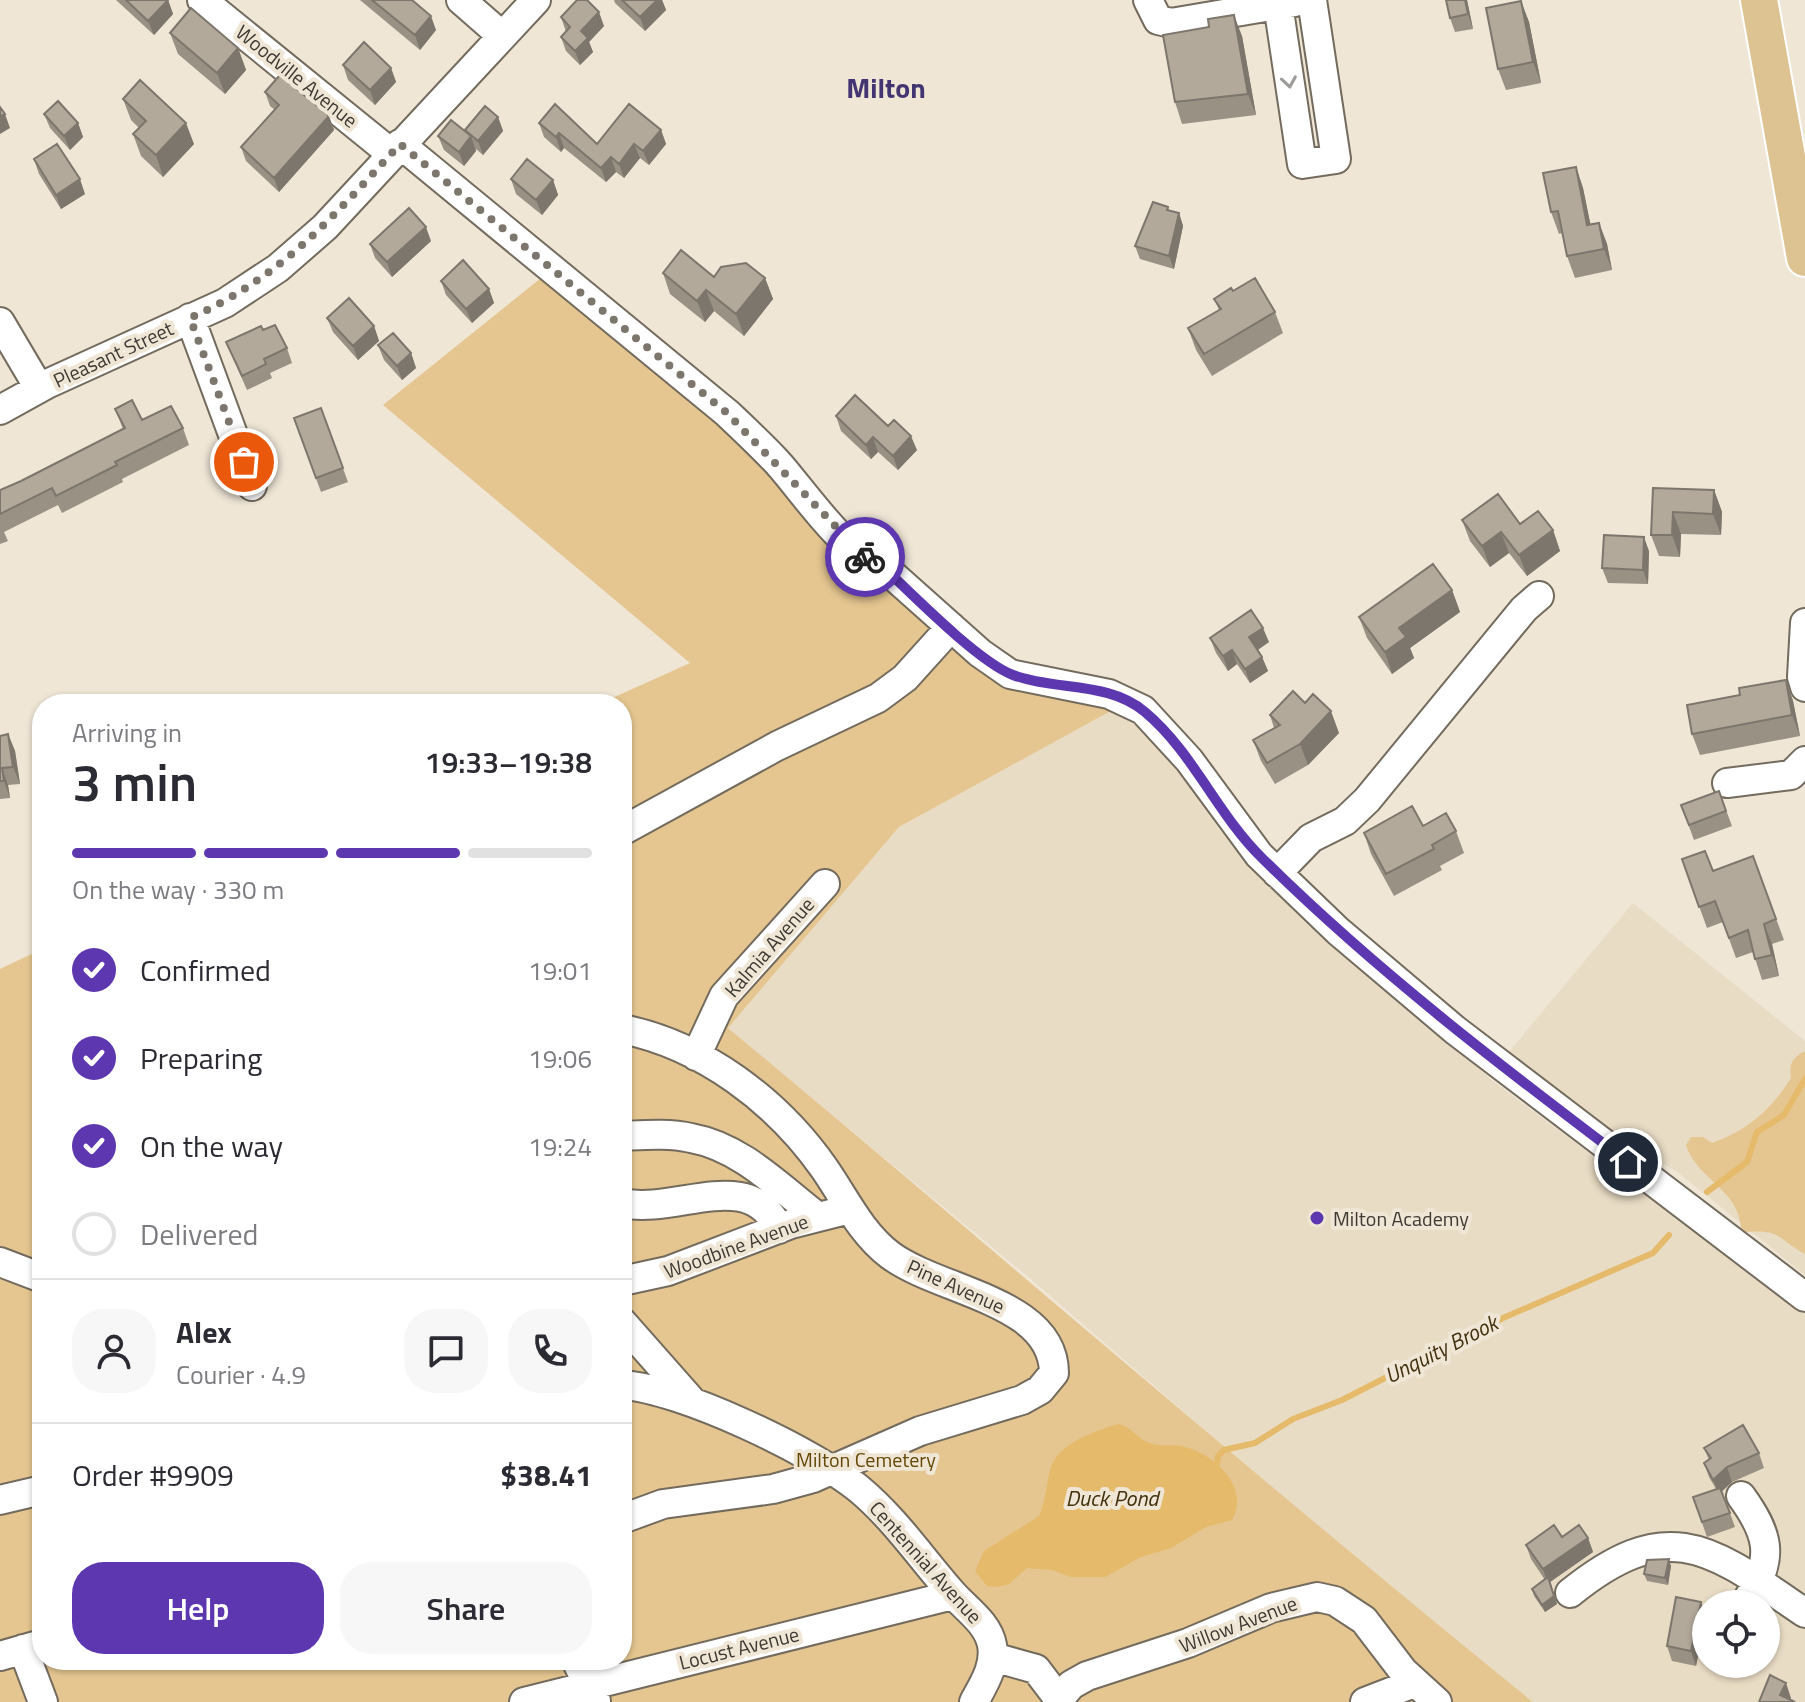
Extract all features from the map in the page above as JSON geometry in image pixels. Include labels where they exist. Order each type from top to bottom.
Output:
[{"type":"main road","points":[[1759,0],[1805,258]]},
{"type":"street","name":"Woodville Avenue","points":[[202,0],[396,149],[727,413],[777,462],[846,540],[870,562],[879,563],[1010,674],[1109,694],[1143,710],[1178,746],[1237,830],[1338,931],[1437,1015],[1805,1297]]},
{"type":"street","points":[[461,0],[501,35]]},
{"type":"street","name":"Pleasant Street","points":[[0,410],[39,388],[244,292],[294,256],[536,0]]},
{"type":"street","points":[[1148,0],[1158,20],[1171,23],[1278,4],[1310,0],[1336,159],[1302,164],[1278,4]]},
{"type":"street","points":[[190,318],[252,486]]},
{"type":"street","points":[[0,322],[39,388]]},
{"type":"street","points":[[1277,873],[1311,838],[1345,821],[1367,800],[1524,609],[1539,596]]},
{"type":"street","points":[[1805,623],[1805,687]]},
{"type":"street","points":[[632,825],[759,755],[878,698],[905,678],[951,627]]},
{"type":"street","points":[[1727,783],[1791,775],[1805,761]]},
{"type":"street","name":"Kalmia Avenue","points":[[696,1056],[724,996],[825,884]]},
{"type":"street","name":"Pine Avenue","points":[[632,1033],[696,1056],[744,1086],[787,1124],[824,1169],[875,1241],[907,1266],[1014,1312],[1032,1323],[1045,1338],[1054,1373],[1040,1390],[1022,1400],[920,1431],[834,1471]]},
{"type":"street","points":[[632,1136],[667,1135],[706,1141],[742,1158],[765,1191],[769,1210],[779,1229]]},
{"type":"street","points":[[632,1204],[658,1206],[765,1191],[818,1217]]},
{"type":"street","name":"Woodbine Avenue","points":[[632,1279],[668,1271],[779,1229],[850,1209]]},
{"type":"street","points":[[0,1262],[32,1270]]},
{"type":"street","points":[[632,1333],[693,1403]]},
{"type":"street","name":"Centennial Avenue","points":[[632,1386],[657,1390],[693,1403],[834,1471],[889,1517],[953,1595],[985,1628],[993,1657]]},
{"type":"street","points":[[632,1515],[663,1504],[773,1489],[834,1471]]},
{"type":"street","points":[[0,1500],[32,1492]]},
{"type":"street","points":[[1570,1593],[1621,1557],[1660,1546],[1700,1550],[1754,1590],[1765,1566],[1764,1538],[1741,1496]]},
{"type":"street","name":"Locust Avenue","points":[[524,1702],[586,1683],[953,1595]]},
{"type":"street","name":"Willow Avenue","points":[[1059,1701],[1071,1685],[1087,1676],[1188,1643],[1271,1608],[1317,1597],[1335,1601],[1371,1627],[1414,1683],[1437,1702]]},
{"type":"street","points":[[1780,1602],[1805,1613]]},
{"type":"street","points":[[22,1650],[43,1702]]},
{"type":"street","points":[[974,1702],[993,1657],[1016,1660],[1036,1669],[1059,1701]]},
{"type":"street","points":[[1365,1702],[1414,1683]]},
{"type":"shaded area","name":"Milton Academy","points":[[1118,707],[1140,720],[1192,786],[1220,831],[1334,942],[1493,1081],[1805,1315],[1805,1702],[1533,1702],[1310,1521],[1026,1275],[727,1028],[899,827]]},
{"type":"shaded area","points":[[1633,903],[1805,1041],[1805,1275],[1676,1171],[1615,1136],[1508,1053]]},
{"type":"green space","name":"Milton Cemetery","points":[[541,278],[703,406],[959,647],[1118,707],[899,827],[728,1028],[1533,1702],[0,1702],[0,969],[32,954],[32,1670],[632,1670],[632,694],[621,694],[690,663],[383,405]]},
{"type":"green space","points":[[1805,1051],[1805,1254],[1778,1236],[1766,1232],[1746,1232],[1741,1228],[1733,1203],[1699,1167],[1686,1145],[1691,1137],[1703,1137],[1712,1143],[1737,1132],[1757,1118],[1783,1090],[1791,1078],[1792,1062]]},
{"type":"water","name":"Duck Pond","points":[[1119,1424],[1146,1441],[1193,1450],[1216,1463],[1226,1473],[1237,1495],[1237,1508],[1232,1520],[1206,1527],[1171,1548],[1141,1557],[1105,1577],[1071,1577],[1052,1570],[1027,1568],[1009,1584],[987,1586],[975,1571],[984,1551],[1039,1516],[1055,1459],[1070,1444]]},
{"type":"building","points":[[126,0],[168,0],[148,21]]},
{"type":"building","points":[[372,0],[412,0],[431,16],[415,35]]},
{"type":"building","points":[[577,0],[587,0],[599,12],[581,31],[588,38],[575,51],[561,37],[570,27],[561,17]]},
{"type":"building","points":[[622,0],[657,0],[640,17]]},
{"type":"building","points":[[1446,0],[1465,0],[1468,14],[1450,18]]},
{"type":"building","points":[[1521,1],[1533,62],[1498,69],[1486,8]]},
{"type":"building","points":[[191,8],[238,48],[217,73],[170,33]]},
{"type":"building","points":[[1234,15],[1248,94],[1175,102],[1163,35],[1209,27],[1208,19]]},
{"type":"building","points":[[364,42],[391,68],[370,90],[343,65]]},
{"type":"building","points":[[280,75],[329,116],[274,178],[241,147],[279,105],[265,92]]},
{"type":"building","points":[[140,80],[186,123],[156,155],[133,134],[146,121],[123,99]]},
{"type":"building","points":[[58,101],[78,123],[64,136],[44,114]]},
{"type":"building","points":[[555,104],[597,144],[629,104],[661,130],[643,151],[634,144],[619,164],[611,157],[601,168],[559,133],[556,137],[539,123]]},
{"type":"building","points":[[485,106],[498,117],[478,141],[465,130]]},
{"type":"building","points":[[451,120],[471,136],[459,152],[438,136]]},
{"type":"building","points":[[57,144],[80,179],[56,195],[34,159]]},
{"type":"building","points":[[527,159],[553,180],[536,200],[511,179]]},
{"type":"building","points":[[1576,167],[1587,225],[1599,223],[1604,249],[1567,256],[1558,211],[1551,212],[1543,173]]},
{"type":"building","points":[[1153,202],[1179,213],[1169,256],[1135,246]]},
{"type":"building","points":[[409,208],[426,227],[387,262],[370,244]]},
{"type":"building","points":[[681,250],[714,277],[721,267],[746,263],[765,278],[736,314],[706,290],[697,301],[663,273]]},
{"type":"building","points":[[463,260],[489,289],[466,309],[441,281]]},
{"type":"building","points":[[1255,278],[1275,312],[1204,354],[1188,328],[1221,309],[1214,299]]},
{"type":"building","points":[[349,298],[374,326],[353,346],[327,318]]},
{"type":"building","points":[[275,325],[287,348],[264,359],[266,364],[242,376],[226,342],[261,326],[263,330]]},
{"type":"building","points":[[393,333],[411,353],[397,366],[378,345]]},
{"type":"building","points":[[855,395],[888,426],[894,420],[911,436],[893,456],[873,437],[866,445],[836,416]]},
{"type":"building","points":[[132,400],[142,420],[171,406],[183,428],[56,496],[52,488],[0,514],[0,490],[125,428],[115,409]]},
{"type":"building","points":[[321,408],[343,468],[316,478],[294,418]]},
{"type":"building","points":[[1653,488],[1714,490],[1713,514],[1673,512],[1672,535],[1651,535]]},
{"type":"building","points":[[1498,494],[1520,524],[1538,511],[1553,530],[1519,555],[1501,532],[1482,546],[1462,520]]},
{"type":"building","points":[[1604,535],[1644,537],[1643,570],[1602,568]]},
{"type":"building","points":[[1433,564],[1452,590],[1399,628],[1406,637],[1385,652],[1359,617]]},
{"type":"building","points":[[1251,610],[1263,628],[1249,637],[1262,657],[1245,669],[1232,650],[1223,656],[1210,638]]},
{"type":"building","points":[[1786,680],[1792,715],[1692,734],[1687,705],[1740,695],[1739,688]]},
{"type":"building","points":[[1293,691],[1305,703],[1313,694],[1331,711],[1300,744],[1267,763],[1253,740],[1280,725],[1270,715]]},
{"type":"building","points":[[8,734],[13,767],[2,768],[4,781],[0,781],[0,736]]},
{"type":"building","points":[[1719,791],[1726,811],[1689,825],[1681,805]]},
{"type":"building","points":[[1412,806],[1423,826],[1446,813],[1456,831],[1432,845],[1434,849],[1386,874],[1364,833]]},
{"type":"building","points":[[1705,851],[1713,871],[1753,856],[1776,919],[1764,924],[1772,955],[1755,959],[1748,930],[1729,938],[1715,901],[1699,907],[1682,859]]},
{"type":"building","points":[[1743,1425],[1759,1453],[1727,1467],[1713,1480],[1704,1463],[1711,1458],[1704,1448]]},
{"type":"building","points":[[1720,1488],[1730,1513],[1702,1522],[1693,1497]]},
{"type":"building","points":[[1554,1525],[1562,1537],[1579,1525],[1588,1538],[1543,1569],[1526,1545]]},
{"type":"building","points":[[1669,1559],[1665,1578],[1644,1574],[1647,1560]]},
{"type":"building","points":[[1548,1577],[1554,1596],[1542,1605],[1532,1589]]},
{"type":"building","points":[[1676,1597],[1692,1600],[1691,1651],[1667,1646]]},
{"type":"building","points":[[1769,1678],[1776,1678],[1786,1683],[1780,1695],[1795,1702],[1759,1702]]},
{"type":"waterway","name":"Unquity Brook","points":[[1707,1192],[1747,1162],[1757,1132],[1784,1115],[1805,1079]]},
{"type":"waterway","name":"Unquity Brook","points":[[1217,1464],[1218,1456],[1224,1450],[1255,1443],[1293,1419],[1342,1400],[1422,1359],[1438,1355],[1503,1318],[1653,1253],[1669,1235]]},
{"type":"way so far","points":[[244,462],[190,318],[244,292],[294,256],[325,227],[400,144],[727,413],[763,447],[865,557]]},
{"type":"place","name":"Milton Academy","points":[[1317,1218]]},
{"type":"district","name":"Milton","points":[[886,87]]},
{"type":"route","points":[[865,557],[870,562],[879,563],[989,661],[1010,674],[1037,682],[1109,694],[1143,710],[1189,760],[1225,814],[1259,855],[1310,905],[1437,1015],[1628,1162]]}]
